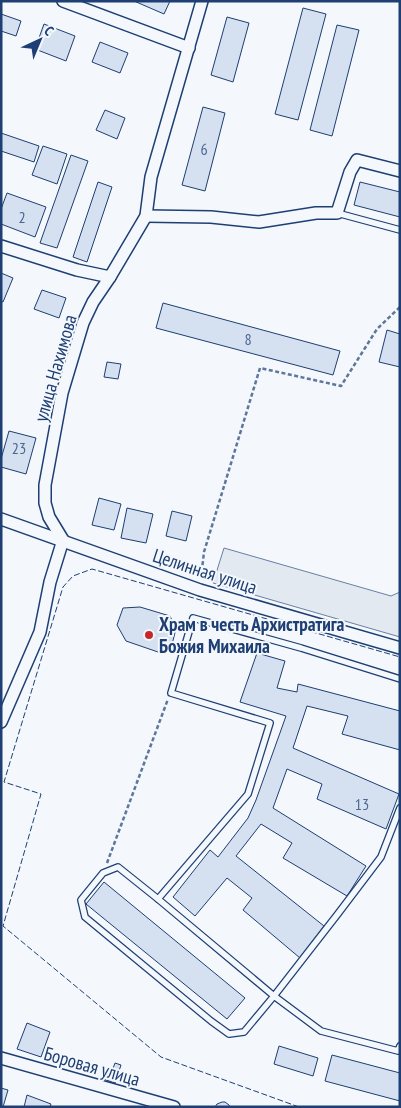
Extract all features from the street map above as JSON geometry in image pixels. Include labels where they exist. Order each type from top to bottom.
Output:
[{"type":"street","points":[[63,1],[189,48]]},
{"type":"street","name":"улица Нахимова","points":[[63,540],[49,516],[45,485],[62,393],[83,323],[93,302],[146,216],[151,177],[202,1]]},
{"type":"street","points":[[146,216],[211,216],[259,222],[316,213],[337,213],[350,172],[357,160],[400,171]]},
{"type":"street","points":[[1,246],[77,270],[110,277]]},
{"type":"street","name":"Целинная улица","points":[[1,519],[200,590],[400,648]]},
{"type":"street","points":[[1,722],[40,632],[50,582],[63,540]]},
{"type":"street","name":"Боровая улица","points":[[1,1058],[174,1107]]},
{"type":"lane","points":[[337,213],[400,230]]},
{"type":"lane","points":[[158,899],[248,794],[270,723],[171,693],[193,618],[301,648],[400,679]]},
{"type":"lane","points":[[400,808],[381,856],[274,996],[244,1032],[229,1034],[211,1021],[85,917],[81,900],[103,873],[118,868],[274,996],[321,1031],[398,1051],[400,1046]]},
{"type":"path","points":[[200,590],[204,552],[260,368],[341,386],[377,329],[400,306]]},
{"type":"path","points":[[103,873],[171,693]]},
{"type":"shaded area","points":[[224,548],[391,596],[400,592],[400,637],[213,583]]},
{"type":"building","points":[[134,1],[170,1],[164,14]]},
{"type":"building","points":[[303,8],[326,14],[298,120],[275,114]]},
{"type":"building","points":[[1,14],[21,21],[16,36],[1,31]]},
{"type":"building","points":[[227,17],[249,23],[233,82],[211,75]]},
{"type":"building","points":[[44,24],[75,36],[66,61],[35,49]]},
{"type":"building","points":[[337,25],[359,30],[332,136],[310,130]]},
{"type":"building","points":[[100,42],[128,53],[120,73],[92,62]]},
{"type":"building","points":[[203,107],[225,113],[205,191],[182,185]]},
{"type":"building","points":[[105,110],[125,118],[117,139],[96,130]]},
{"type":"building","points":[[1,133],[39,146],[34,162],[1,151]]},
{"type":"building","points":[[43,146],[67,154],[57,184],[32,175]]},
{"type":"building","points":[[71,155],[88,161],[57,248],[40,243]]},
{"type":"building","points":[[98,182],[112,187],[87,262],[73,257]]},
{"type":"building","points":[[360,182],[400,192],[400,217],[354,205]]},
{"type":"building","points":[[7,193],[46,207],[35,237],[1,224],[1,209]]},
{"type":"building","points":[[1,273],[13,278],[3,302],[1,301]]},
{"type":"building","points":[[42,290],[66,298],[59,318],[34,309]]},
{"type":"building","points":[[163,303],[340,351],[333,375],[156,328]]},
{"type":"building","points":[[387,330],[400,334],[400,367],[379,362]]},
{"type":"building","points":[[107,362],[121,364],[118,379],[104,377]]},
{"type":"building","points":[[9,431],[36,438],[26,474],[1,467],[1,459]]},
{"type":"building","points":[[99,498],[121,504],[114,530],[92,525]]},
{"type":"building","points":[[127,508],[153,514],[146,543],[121,538]]},
{"type":"building","points":[[172,511],[192,516],[186,541],[166,536]]},
{"type":"building","name":"Храм в честь Архистратига Божия Михаила","points":[[140,607],[170,616],[176,629],[171,648],[158,652],[126,641],[117,625],[123,608]]},
{"type":"building","points":[[257,653],[285,661],[277,688],[297,692],[298,684],[400,711],[400,750],[342,734],[348,716],[307,706],[293,748],[399,794],[386,829],[317,799],[322,784],[287,769],[273,808],[366,866],[347,896],[283,858],[292,843],[261,824],[236,856],[324,926],[300,958],[243,910],[252,898],[227,878],[195,916],[173,897],[210,850],[218,857],[248,818],[286,716],[240,702]]},
{"type":"building","points":[[104,882],[245,998],[227,1019],[86,904]]},
{"type":"building","points":[[27,1023],[50,1032],[41,1057],[17,1049]]},
{"type":"building","points":[[279,1046],[318,1058],[313,1076],[274,1064]]},
{"type":"building","points":[[332,1055],[400,1073],[400,1101],[325,1081]]},
{"type":"building","points":[[115,1063],[121,1065],[115,1083],[103,1079],[106,1069],[112,1071]]},
{"type":"building","points":[[1,1088],[8,1090],[3,1107],[1,1107]]},
{"type":"building","points":[[27,1095],[51,1104],[50,1107],[24,1107]]},
{"type":"building","points":[[225,1102],[230,1107],[215,1107]]},
{"type":"fence","points":[[299,1107],[161,1057],[3,926],[41,794],[4,782],[63,587],[73,576],[92,569],[400,657]]},
{"type":"place","name":"Храм в честь Архистратига Божия Михаила","points":[[149,635]]}]
